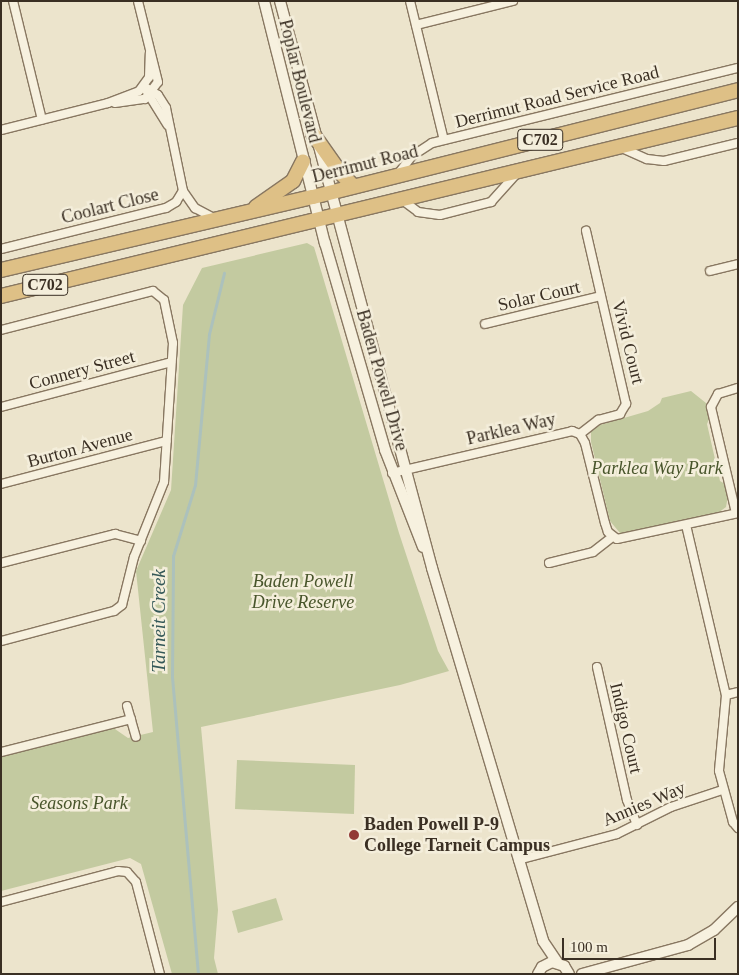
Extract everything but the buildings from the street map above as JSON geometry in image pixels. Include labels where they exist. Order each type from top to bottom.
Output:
[{"type":"highway","name":"Derrimut Road","points":[[1,270],[313,197],[738,90]]},
{"type":"highway","name":"C702","points":[[1,296],[336,216],[618,145],[738,118]]},
{"type":"highway","points":[[313,134],[338,171],[354,186]]},
{"type":"highway","points":[[249,212],[293,181],[304,161]]},
{"type":"street","points":[[13,1],[42,120]]},
{"type":"street","points":[[108,103],[136,101],[150,93],[158,76],[150,53],[138,1]]},
{"type":"street","name":"Poplar Boulevard","points":[[264,1],[313,197]]},
{"type":"street","name":"Poplar Boulevard","points":[[280,1],[329,192]]},
{"type":"street","points":[[410,1],[444,140]]},
{"type":"street","points":[[416,25],[513,1]]},
{"type":"street","points":[[1,130],[108,103],[145,87],[151,70],[150,53]]},
{"type":"street","name":"Derrimut Road Service Road","points":[[396,176],[420,148],[444,140],[738,68]]},
{"type":"street","name":"Coolart Close","points":[[1,249],[166,208],[176,202],[183,191],[168,125],[145,87]]},
{"type":"street","points":[[618,145],[647,160],[664,161],[738,143]]},
{"type":"street","points":[[401,199],[429,215],[467,209],[497,198],[519,170]]},
{"type":"street","points":[[183,191],[195,208],[216,219]]},
{"type":"street","name":"Baden Powell Drive","points":[[329,192],[432,568],[518,860],[542,941],[557,962]]},
{"type":"street","name":"Baden Powell Drive","points":[[313,197],[392,473],[432,568]]},
{"type":"street","name":"Vivid Court","points":[[580,434],[598,420],[620,414],[626,404],[586,231]]},
{"type":"street","points":[[710,271],[738,264]]},
{"type":"street","points":[[1,330],[144,293],[160,294],[172,328],[162,489],[141,541],[123,602],[118,609],[1,641]]},
{"type":"street","name":"Solar Court","points":[[485,324],[601,296]]},
{"type":"street","name":"Connery Street","points":[[1,407],[171,362]]},
{"type":"street","points":[[549,563],[593,552],[612,536],[622,540],[737,513],[711,403],[718,394],[738,388]]},
{"type":"street","name":"Parklea Way","points":[[392,473],[564,432],[580,434],[585,443],[605,523],[612,536]]},
{"type":"street","name":"Burton Avenue","points":[[1,484],[166,441]]},
{"type":"street","points":[[686,525],[726,695],[726,720],[719,756],[722,790],[738,828]]},
{"type":"street","points":[[1,563],[115,534],[141,541]]},
{"type":"street","name":"Indigo Court","points":[[597,666],[627,800],[637,825]]},
{"type":"street","points":[[726,695],[738,692]]},
{"type":"street","points":[[127,706],[136,737]]},
{"type":"street","points":[[1,752],[131,719]]},
{"type":"street","name":"Annies Way","points":[[518,860],[607,838],[671,807],[722,790]]},
{"type":"street","points":[[1,902],[118,871],[127,872],[136,882],[160,974]]},
{"type":"street","points":[[540,970],[557,962],[568,971],[586,972],[688,945],[714,930],[738,907]]},
{"type":"street","name":"Baden Powell Drive","points":[[540,970],[542,941]]},
{"type":"green space","points":[[307,243],[314,247],[399,533],[438,651],[449,671],[400,685],[201,727],[218,910],[214,958],[218,974],[172,974],[141,864],[130,858],[1,891],[1,756],[112,727],[128,738],[153,732],[136,571],[171,490],[183,305],[202,268]]},
{"type":"green space","name":"Parklea Way Park","points":[[691,391],[706,403],[709,419],[707,424],[720,481],[725,484],[728,496],[726,507],[718,513],[628,534],[620,533],[610,521],[591,442],[591,432],[600,425],[648,411],[660,403],[662,398]]},
{"type":"green space","points":[[237,760],[355,765],[354,814],[235,809]]},
{"type":"green space","points":[[276,898],[283,920],[238,933],[232,911]]},
{"type":"waterway","name":"Tarneit Creek","points":[[198,974],[172,677],[173,556],[195,485],[209,334],[224,273]]},
{"type":"place","name":"Baden Powell P-9 College Tarneit Campus","points":[[354,835]]},
{"type":"park label","name":"Baden Powell Drive Reserve","points":[[303,592]]},
{"type":"park label","name":"Seasons Park","points":[[79,803]]}]
